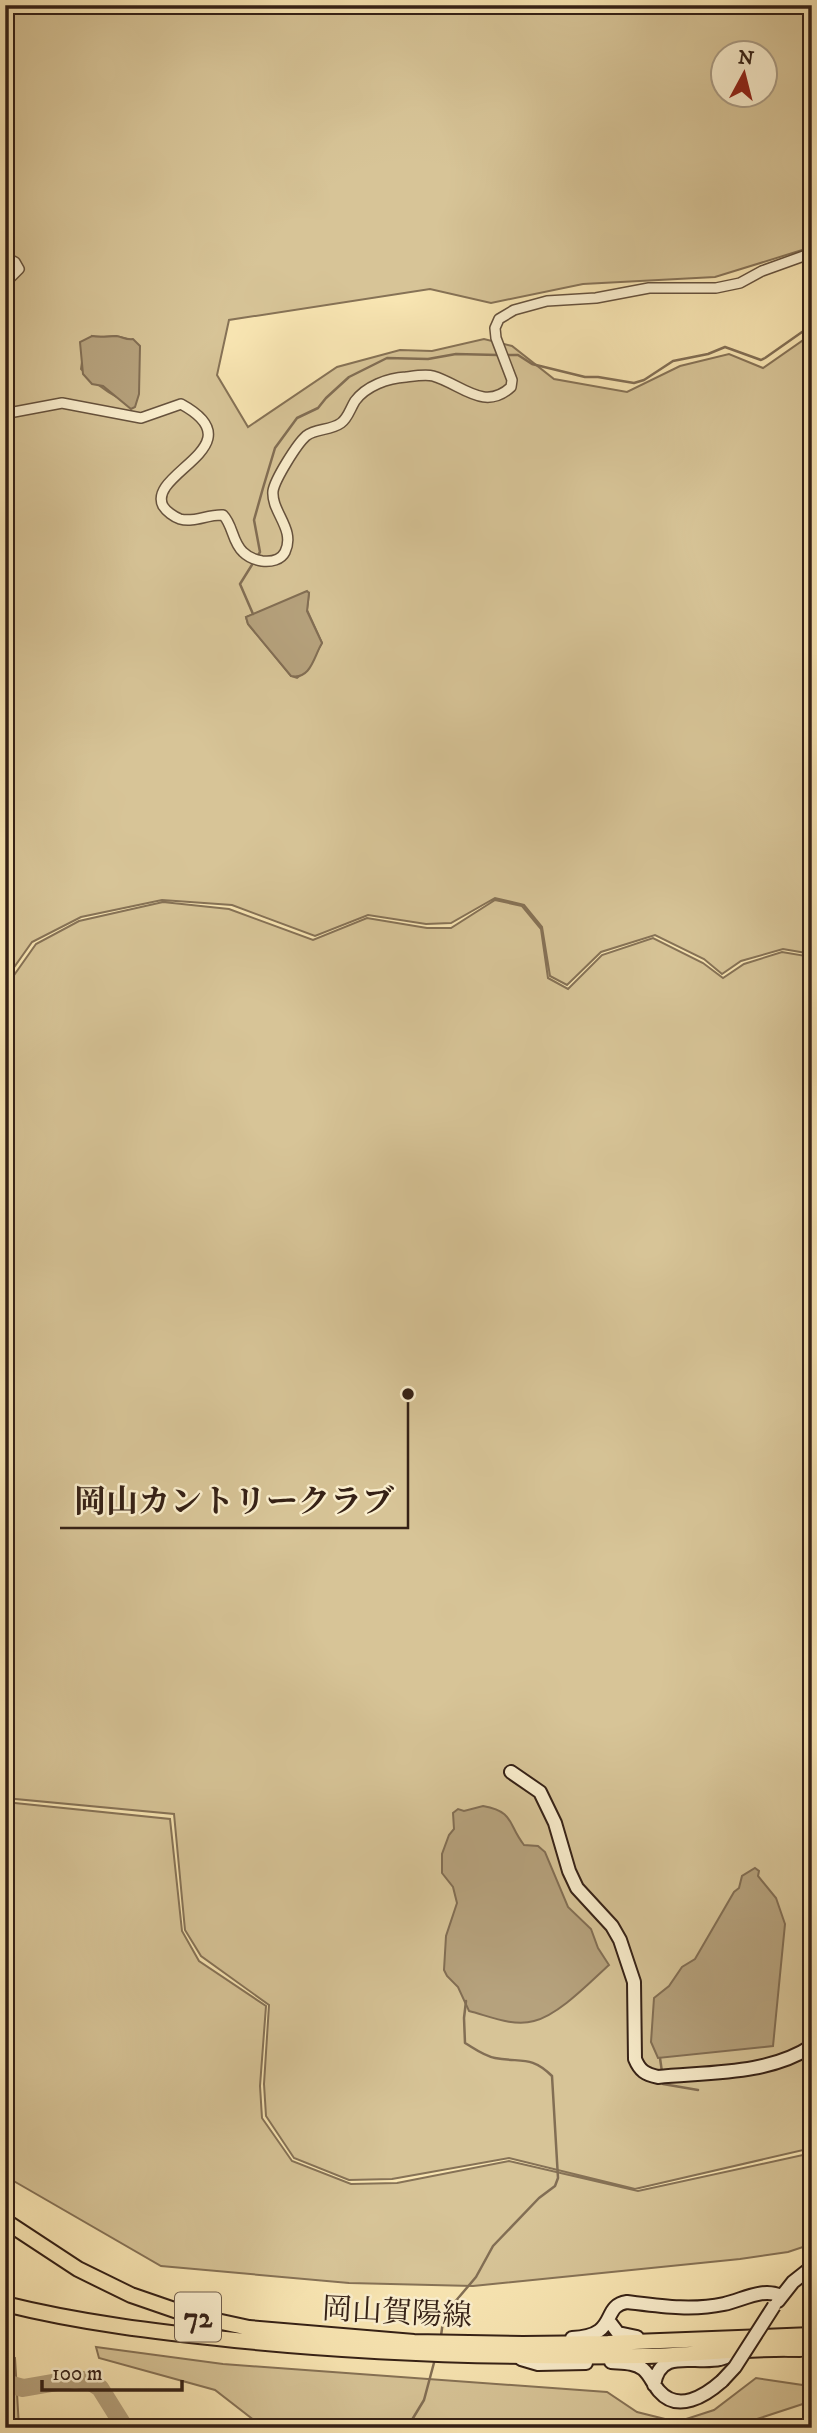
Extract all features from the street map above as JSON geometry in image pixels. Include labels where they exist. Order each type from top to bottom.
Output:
[{"type":"highway","name":"72","points":[[790,2343],[812,2336]]},
{"type":"highway","name":"72","points":[[790,2343],[812,2348]]},
{"type":"main road","name":"岡山賀陽線","points":[[5,2221],[78,2269],[131,2295],[189,2315],[249,2328],[414,2342],[512,2357],[647,2356],[739,2351],[790,2343]]},
{"type":"main road","name":"岡山賀陽線","points":[[5,2304],[116,2327],[401,2353],[523,2344],[726,2339],[790,2343]]},
{"type":"street","points":[[5,411],[14,412],[62,403],[141,418],[180,404],[206,426],[209,433],[202,450],[164,491],[161,501],[164,508],[177,518],[186,520],[223,515],[243,552],[256,559],[276,560],[283,556],[287,548],[288,535],[274,498],[274,490],[297,447],[307,435],[343,422],[355,401],[370,387],[406,377],[432,376],[477,395],[498,397],[511,387],[512,380],[496,338],[495,328],[499,319],[524,306],[547,301],[596,298],[649,288],[716,288],[740,283],[762,271],[812,253]]},
{"type":"street","points":[[5,257],[15,262],[19,269],[5,283]]},
{"type":"street","points":[[511,1772],[540,1792],[555,1823],[569,1871],[577,1888],[612,1926],[620,1940],[634,1982],[635,2059],[645,2074],[658,2077],[775,2064],[812,2046]]},
{"type":"street","points":[[512,2357],[538,2364],[631,2364],[641,2368],[665,2397],[685,2401],[706,2394],[722,2381],[735,2367],[793,2282],[812,2267]]},
{"type":"street","points":[[523,2344],[552,2339],[584,2338],[601,2331],[617,2303],[695,2308],[725,2304],[773,2292],[778,2301]]},
{"type":"street","points":[[609,2321],[614,2330],[624,2336],[696,2335],[726,2339]]},
{"type":"street","points":[[654,2385],[658,2370],[670,2361],[719,2359],[739,2351]]},
{"type":"street","points":[[178,2428],[183,2424],[201,2426]]},
{"type":"shaded area","points":[[5,5],[812,5],[812,247],[715,277],[583,284],[491,303],[430,289],[229,320],[217,375],[248,427],[337,367],[400,350],[432,351],[484,339],[512,346],[554,379],[627,392],[680,366],[729,354],[763,368],[812,334],[812,954],[783,949],[741,961],[722,974],[704,959],[655,935],[601,952],[567,985],[550,976],[542,927],[524,905],[495,898],[451,923],[426,924],[368,915],[315,936],[232,905],[162,900],[81,917],[32,942],[5,980]],"holes":[[[92,336],[116,336],[133,340],[117,397],[81,369],[83,355]],[[309,593],[307,610],[322,643],[312,662],[297,678],[291,676],[248,624],[246,617]]]},
{"type":"shaded area","points":[[92,336],[133,339],[140,346],[139,394],[135,407],[131,409],[103,386],[92,384],[83,374],[80,342]]},
{"type":"shaded area","points":[[307,591],[307,611],[322,643],[307,671],[291,676],[248,624],[246,617]]},
{"type":"shaded area","points":[[495,900],[522,906],[541,929],[548,978],[568,989],[602,955],[653,938],[703,963],[723,978],[744,964],[782,952],[812,957],[812,2148],[635,2189],[509,2158],[392,2179],[349,2180],[294,2158],[266,2116],[264,2084],[269,2005],[201,1956],[185,1930],[174,1814],[5,1798],[5,988],[36,944],[79,921],[163,902],[229,909],[313,940],[367,918],[427,928],[451,928]]},
{"type":"shaded area","points":[[5,1802],[170,1819],[182,1931],[199,1961],[266,2006],[260,2086],[262,2118],[292,2161],[351,2184],[397,2183],[509,2161],[638,2191],[812,2153],[812,2244],[788,2252],[740,2259],[473,2286],[349,2283],[161,2266],[5,2176]]},
{"type":"shaded area","points":[[483,1806],[506,1815],[524,1845],[538,1846],[545,1852],[568,1907],[591,1929],[598,1948],[609,1965],[564,2005],[534,2021],[509,2022],[469,2011],[458,1987],[444,1970],[446,1936],[457,1903],[453,1887],[442,1873],[442,1854],[454,1829],[453,1813],[458,1809],[464,1811]]},
{"type":"shaded area","points":[[755,1868],[759,1871],[758,1876],[776,1898],[785,1924],[773,2046],[658,2058],[651,2042],[654,1998],[669,1986],[682,1967],[695,1959],[734,1892],[739,1888],[742,1876]]},
{"type":"shaded area","points":[[96,2347],[223,2364],[607,2392],[637,2412],[677,2422],[714,2410],[756,2378],[809,2386],[812,2401],[754,2420],[743,2428],[574,2428],[566,2423],[558,2428],[264,2428],[215,2390],[99,2358]]},
{"type":"shaded area","points":[[5,2354],[15,2358],[19,2428],[5,2428]]},
{"type":"waterway","points":[[505,355],[518,355],[532,364],[585,377],[634,383],[644,380],[673,361],[708,354],[725,347],[761,360],[812,325]]},
{"type":"waterway","points":[[253,614],[240,584],[260,552],[254,520],[275,448],[297,418],[318,408],[349,377],[387,358],[428,359],[456,354],[498,355]]},
{"type":"waterway","points":[[441,2336],[443,2321],[476,2277],[493,2246],[539,2198],[555,2186],[558,2178],[552,2076],[532,2062],[491,2057],[465,2043],[466,2001]]},
{"type":"waterway","points":[[660,2058],[662,2072]]},
{"type":"waterway","points":[[663,2083],[698,2090]]},
{"type":"waterway","points":[[407,2428],[424,2400],[435,2359]]},
{"type":"waterway","points":[[5,2383],[23,2388],[75,2379],[89,2381],[100,2388],[125,2428]]},
{"type":"place","name":"岡山カントリークラブ","points":[[408,1394]]}]
